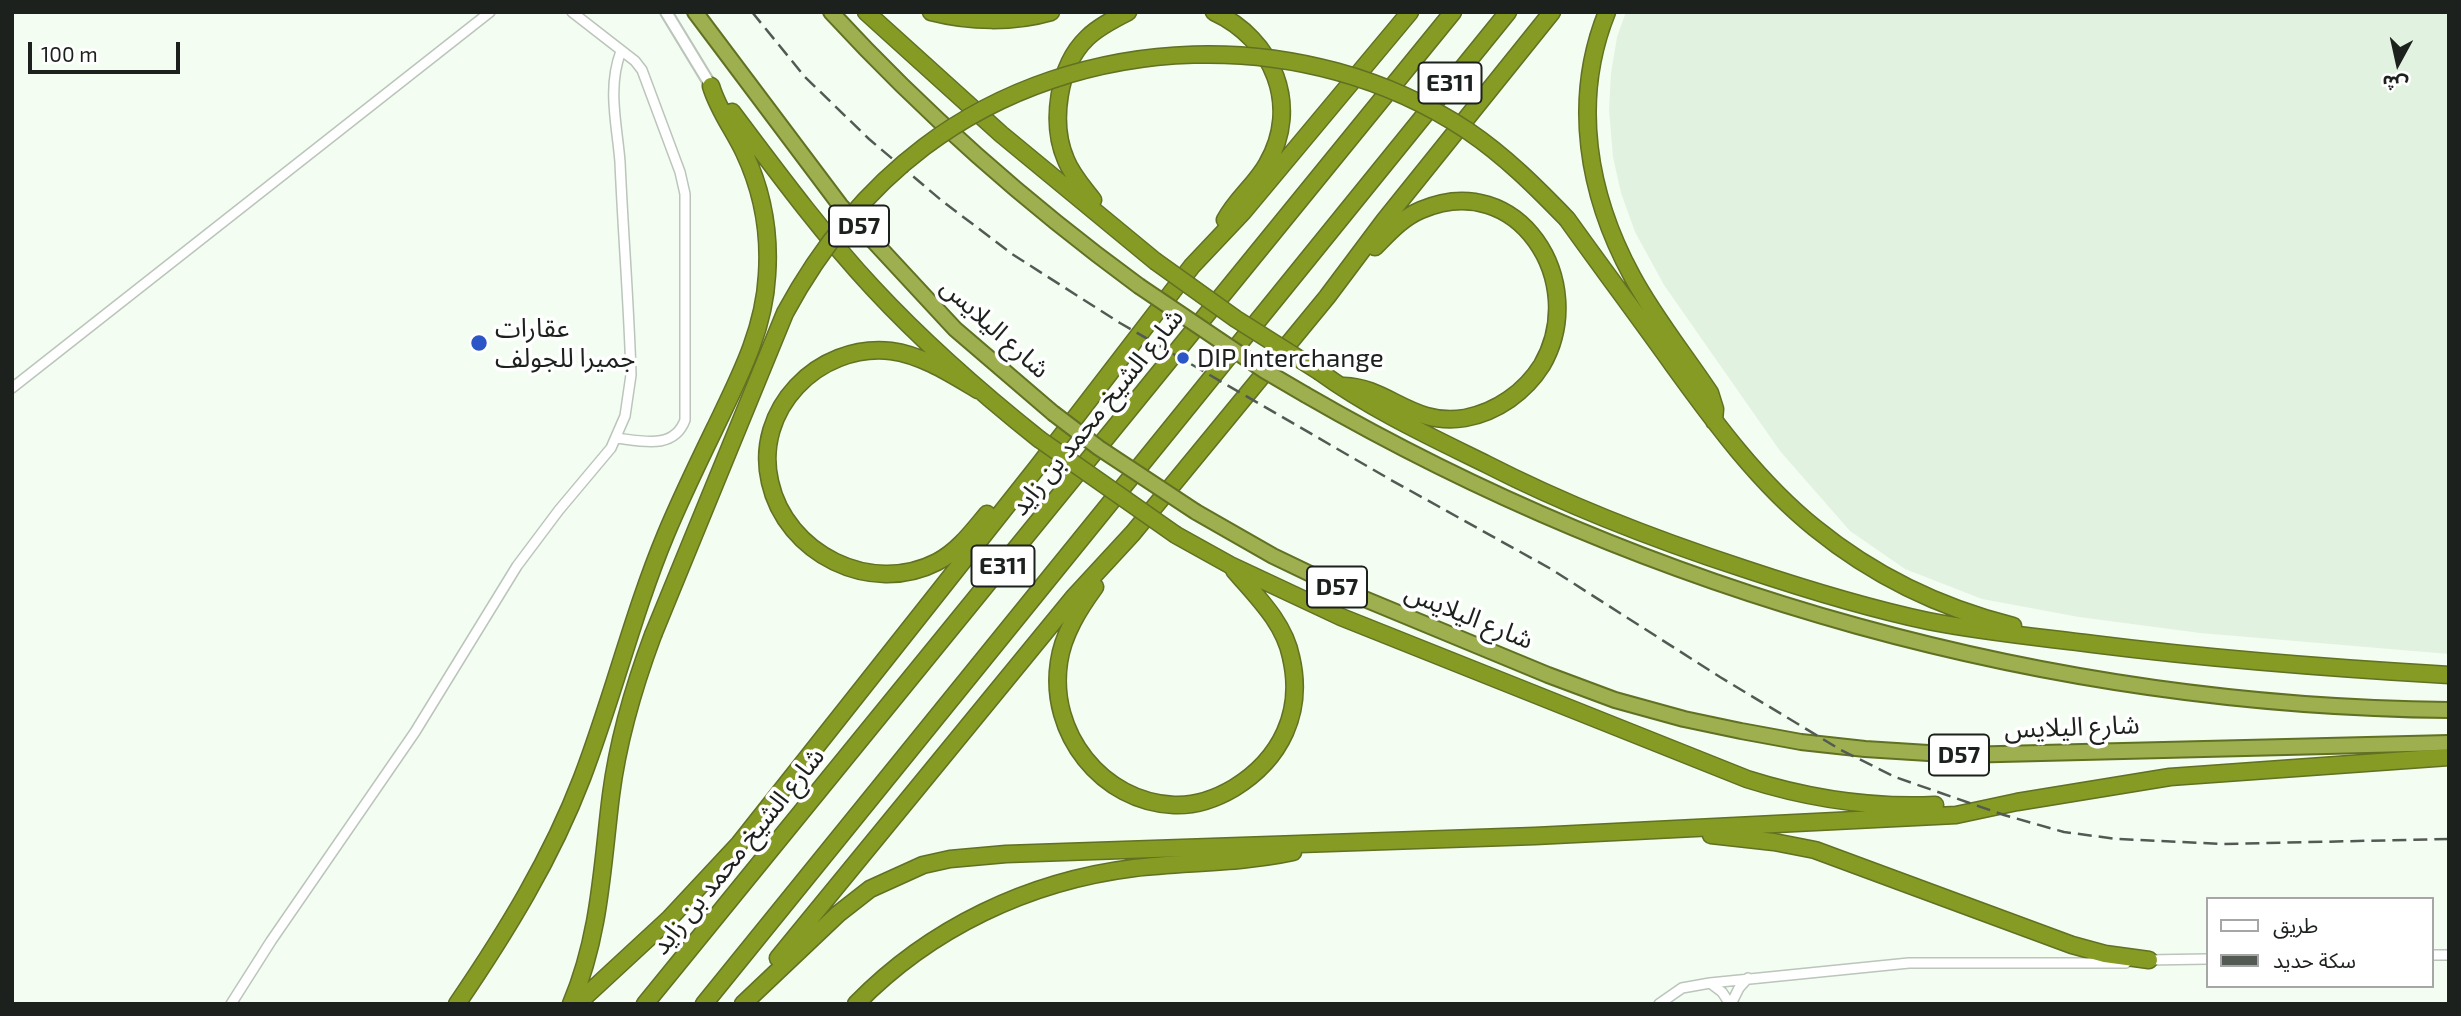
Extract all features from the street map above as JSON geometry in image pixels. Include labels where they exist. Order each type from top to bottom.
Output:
[{"type":"highway","name":"شارع اليلايس","points":[[695,12],[848,215],[955,329],[1053,413],[1196,512],[1273,556],[1350,593],[1535,670],[1615,700],[1741,731],[1865,749],[1960,755],[2449,743]]},
{"type":"highway","name":"شارع اليلايس","points":[[831,12],[909,93],[992,170],[1139,286],[1233,351],[1306,395],[1404,450],[1483,489],[1709,582],[1921,644],[2129,683],[2306,703],[2449,710]]},
{"type":"highway","points":[[866,12],[1001,134],[1155,261],[1236,319],[1369,404],[1542,493],[1622,526],[1796,586],[1927,621],[2083,643],[2280,665],[2449,676]]},
{"type":"highway","points":[[931,12],[968,19],[993,20],[1017,19],[1051,12]]},
{"type":"highway","points":[[1117,229],[1077,180],[1065,159],[1060,142],[1059,104],[1065,77],[1075,52],[1087,37],[1128,12]]},
{"type":"highway","points":[[1212,245],[1227,215],[1267,166],[1275,150],[1282,117],[1278,83],[1264,52],[1240,27],[1214,12]]},
{"type":"highway","points":[[577,1004],[669,919],[761,817],[1192,266],[1244,212],[1410,12]]},
{"type":"highway","name":"شارع الشيخ محمد بن زايد","points":[[645,1004],[1453,12]]},
{"type":"highway","name":"E311","points":[[704,1004],[1508,12]]},
{"type":"highway","points":[[742,1004],[1073,598],[1133,533],[1328,297],[1384,221],[1552,12]]},
{"type":"highway","points":[[1607,12],[1589,88],[1587,120],[1594,182],[1604,218],[1632,278],[1710,393],[1715,409],[1714,421]]},
{"type":"highway","points":[[570,1004],[596,929],[611,793],[625,723],[642,665],[785,313],[802,283],[846,222],[898,170],[944,134],[1020,93],[1087,70],[1154,57],[1193,54],[1233,55],[1308,65],[1343,74],[1404,97],[1466,130],[1517,169],[1567,219],[1714,421],[1763,479],[1814,527],[1864,563],[1911,590],[1947,606],[1993,621],[2083,643]]},
{"type":"highway","points":[[711,86],[847,259],[874,289],[978,390],[1039,439],[1176,535],[1230,565],[1385,636],[1782,790],[1817,799],[1888,806],[2017,802]]},
{"type":"highway","points":[[457,1004],[518,911],[566,816],[595,742],[651,573],[694,472],[737,386],[758,327],[768,265],[761,202],[745,153],[718,106],[711,86]]},
{"type":"highway","points":[[1328,297],[1401,221],[1420,210],[1463,202],[1485,204],[1506,213],[1524,226],[1538,242],[1547,259],[1557,296],[1554,338],[1537,373],[1506,402],[1484,413],[1457,418],[1434,418],[1404,409],[1363,388],[1340,386]]},
{"type":"highway","points":[[978,390],[930,364],[891,351],[866,351],[844,355],[819,366],[788,397],[770,436],[767,458],[769,480],[774,500],[784,519],[818,553],[837,564],[877,575],[899,574],[938,561],[956,549],[1006,492],[1039,465]]},
{"type":"highway","points":[[1133,533],[1075,615],[1059,661],[1057,684],[1066,727],[1091,767],[1109,782],[1152,802],[1175,806],[1199,803],[1224,794],[1249,779],[1270,760],[1282,740],[1292,713],[1295,684],[1293,665],[1281,629],[1265,605],[1230,565]]},
{"type":"highway","points":[[742,1004],[838,914],[878,884],[923,865],[980,855],[1956,815],[2017,802],[2170,777],[2449,757]]},
{"type":"highway","points":[[1688,828],[1714,835],[1815,849],[2072,945],[2105,954],[2149,960]]},
{"type":"highway","points":[[858,1002],[880,981],[936,939],[997,904],[1030,892],[1099,873],[1283,854],[1326,842]]},
{"type":"street","points":[[12,388],[489,12]]},
{"type":"street","points":[[572,12],[635,61],[644,76],[684,186],[687,414],[680,430],[666,440],[654,442],[617,438]]},
{"type":"street","points":[[666,12],[711,86]]},
{"type":"street","points":[[231,1004],[271,941],[421,723],[517,566],[617,438],[628,405],[631,375],[613,92],[614,74],[621,51]]},
{"type":"street","points":[[1658,1004],[1682,989],[1710,983],[1909,963],[2100,964],[2206,959]]},
{"type":"street","points":[[1710,983],[1722,992],[1731,1004],[1748,978]]},
{"type":"shaded area","points":[[1626,12],[2449,12],[2449,654],[2200,633],[2079,617],[1982,599],[1905,569],[1850,531],[1780,451],[1664,285],[1635,232],[1621,193],[1613,157],[1609,110],[1617,37]]},
{"type":"railway","points":[[752,12],[805,77],[869,139],[941,200],[1012,254],[1120,323],[1551,569],[1720,677],[1841,750],[1895,777],[2004,815],[2064,832],[2117,839],[2223,844],[2449,839]]},
{"type":"place","name":"عقارات جميرا للجولف","points":[[479,343]]},
{"type":"place","name":"DIP Interchange","points":[[1183,358]]}]
